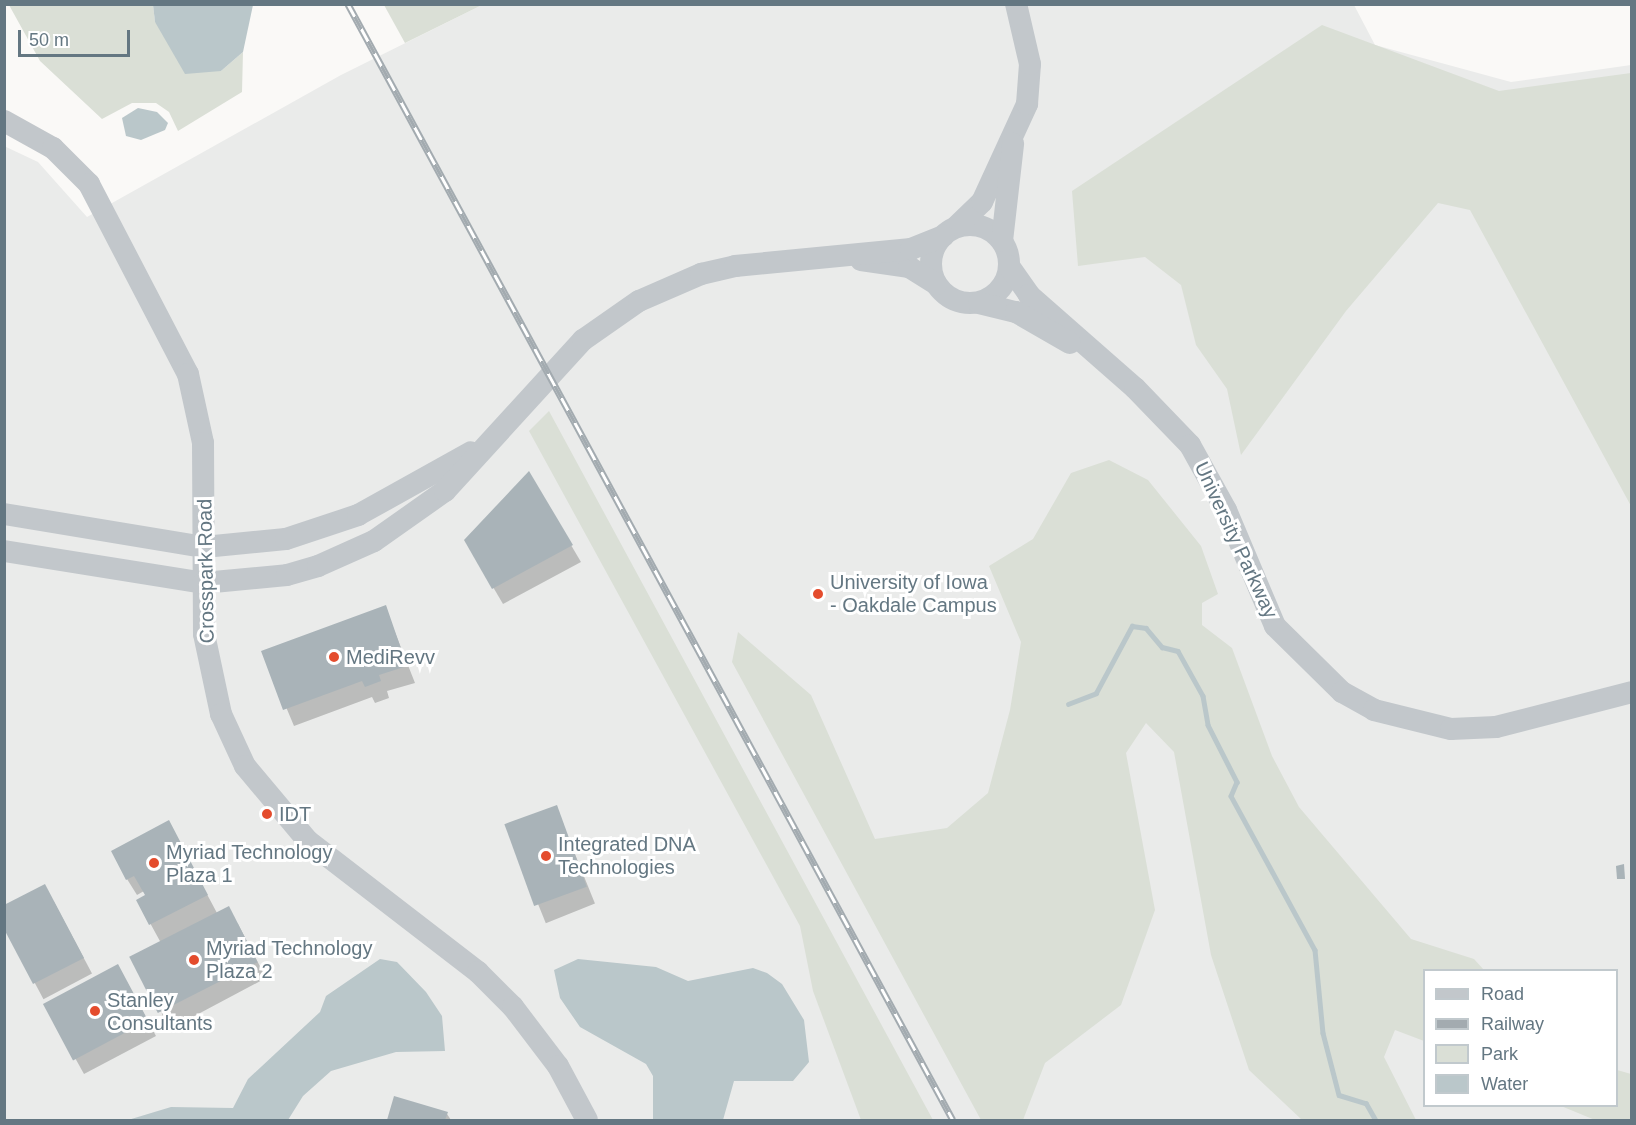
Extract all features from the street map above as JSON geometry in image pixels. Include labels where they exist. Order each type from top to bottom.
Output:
[{"type":"street","points":[[936,284],[931,255],[949,231],[982,202],[1027,104],[1029,64],[1016,4]]},
{"type":"street","name":"Crosspark Road","points":[[4,121],[53,148],[90,184],[176,346],[203,443],[204,634],[221,714],[261,790],[308,842],[478,972],[513,1007],[558,1066],[586,1120]]},
{"type":"street","points":[[4,551],[203,583],[287,575],[350,554],[445,491],[487,441],[583,340],[639,301],[701,274],[735,266],[808,256],[848,257],[909,267],[936,284],[951,299],[979,303],[999,290],[1009,266],[1002,241],[1013,138]]},
{"type":"street","points":[[848,257],[911,249],[949,231],[981,226],[1002,241]]},
{"type":"street","name":"University Parkway","points":[[1009,266],[1029,295],[1093,355],[1142,394],[1190,445],[1226,510],[1275,626],[1342,692],[1374,710],[1451,729],[1496,727],[1632,692]]},
{"type":"street","name":"University Parkway","points":[[979,303],[1016,312],[1093,355]]},
{"type":"street","points":[[4,514],[204,546],[286,539],[318,530],[420,484],[487,441]]},
{"type":"shaded area","name":"University of Iowa - Oakdale Campus","points":[[482,5],[1354,5],[1375,45],[1511,82],[1631,65],[1631,1120],[5,1120],[4,146],[38,162],[87,217],[341,75]]},
{"type":"green space","points":[[9,5],[153,5],[155,22],[221,71],[243,52],[242,92],[178,131],[169,112],[156,103],[132,103],[102,119],[40,61]]},
{"type":"green space","points":[[384,5],[482,5],[405,43]]},
{"type":"green space","points":[[1322,25],[1499,91],[1631,73],[1631,506],[1470,210],[1438,203],[1346,311],[1241,455],[1227,389],[1196,345],[1181,285],[1145,257],[1078,266],[1072,191]]},
{"type":"green space","points":[[549,411],[933,1120],[861,1120],[813,991],[800,926],[529,431]]},
{"type":"green space","points":[[1109,460],[1148,480],[1201,546],[1218,594],[1202,603],[1202,625],[1232,648],[1272,756],[1299,807],[1411,939],[1474,959],[1483,969],[1423,969],[1423,1041],[1395,1030],[1384,1057],[1416,1120],[1302,1120],[1249,1070],[1211,955],[1174,752],[1146,723],[1126,753],[1155,910],[1121,1005],[1045,1063],[1023,1120],[981,1120],[732,662],[738,632],[811,695],[875,839],[947,828],[988,793],[1010,710],[1021,642],[989,566],[1033,539],[1071,473]]},
{"type":"green space","points":[[1618,1070],[1631,1074],[1631,1120],[1595,1120],[1563,1107],[1618,1107]]},
{"type":"water","points":[[153,5],[253,5],[243,52],[221,71],[185,74],[155,22]]},
{"type":"water","points":[[138,108],[157,112],[168,123],[165,130],[141,140],[126,136],[122,118]]},
{"type":"water","points":[[380,959],[397,962],[426,992],[442,1016],[445,1051],[396,1052],[331,1071],[303,1096],[288,1120],[128,1120],[171,1107],[233,1108],[248,1079],[320,1012],[326,996]]},
{"type":"water","points":[[578,959],[656,967],[688,981],[753,968],[767,973],[782,984],[804,1020],[809,1062],[793,1081],[734,1081],[723,1120],[653,1120],[653,1076],[646,1064],[580,1027],[560,998],[554,970]]},
{"type":"building","points":[[529,471],[573,545],[492,589],[464,540]]},
{"type":"building","name":"MediRevv","points":[[386,605],[407,666],[379,675],[381,681],[365,687],[362,681],[283,710],[261,651]]},
{"type":"building","name":"Integrated DNA Technologies","points":[[557,805],[587,887],[534,906],[504,824]]},
{"type":"building","name":"Myriad Technology Plaza 1","points":[[169,820],[208,895],[149,925],[136,900],[145,895],[134,876],[126,880],[111,851]]},
{"type":"building","points":[[1624,864],[1625,879],[1617,879],[1616,866]]},
{"type":"building","points":[[45,884],[84,958],[33,984],[4,929],[4,905]]},
{"type":"building","name":"Myriad Technology Plaza 2","points":[[229,906],[258,962],[158,1013],[129,957]]},
{"type":"building","name":"Stanley Consultants","points":[[118,964],[148,1021],[73,1060],[43,1004]]},
{"type":"building","points":[[394,1096],[448,1112],[445,1120],[387,1120]]},
{"type":"waterway","points":[[1068,704],[1096,693],[1132,626],[1146,628],[1162,647],[1178,651],[1203,696],[1208,725],[1237,782],[1231,796],[1315,950],[1323,1033],[1339,1095],[1366,1103],[1376,1120]]},
{"type":"railway","points":[[348,4],[953,1120]]},
{"type":"place","name":"University of Iowa - Oakdale Campus","points":[[818,594]]},
{"type":"place","name":"MediRevv","points":[[334,657]]},
{"type":"place","name":"IDT","points":[[267,814]]},
{"type":"place","name":"Integrated DNA Technologies","points":[[546,856]]},
{"type":"place","name":"Myriad Technology Plaza 1","points":[[154,863]]},
{"type":"place","name":"Myriad Technology Plaza 2","points":[[194,960]]},
{"type":"place","name":"Stanley Consultants","points":[[95,1011]]}]
